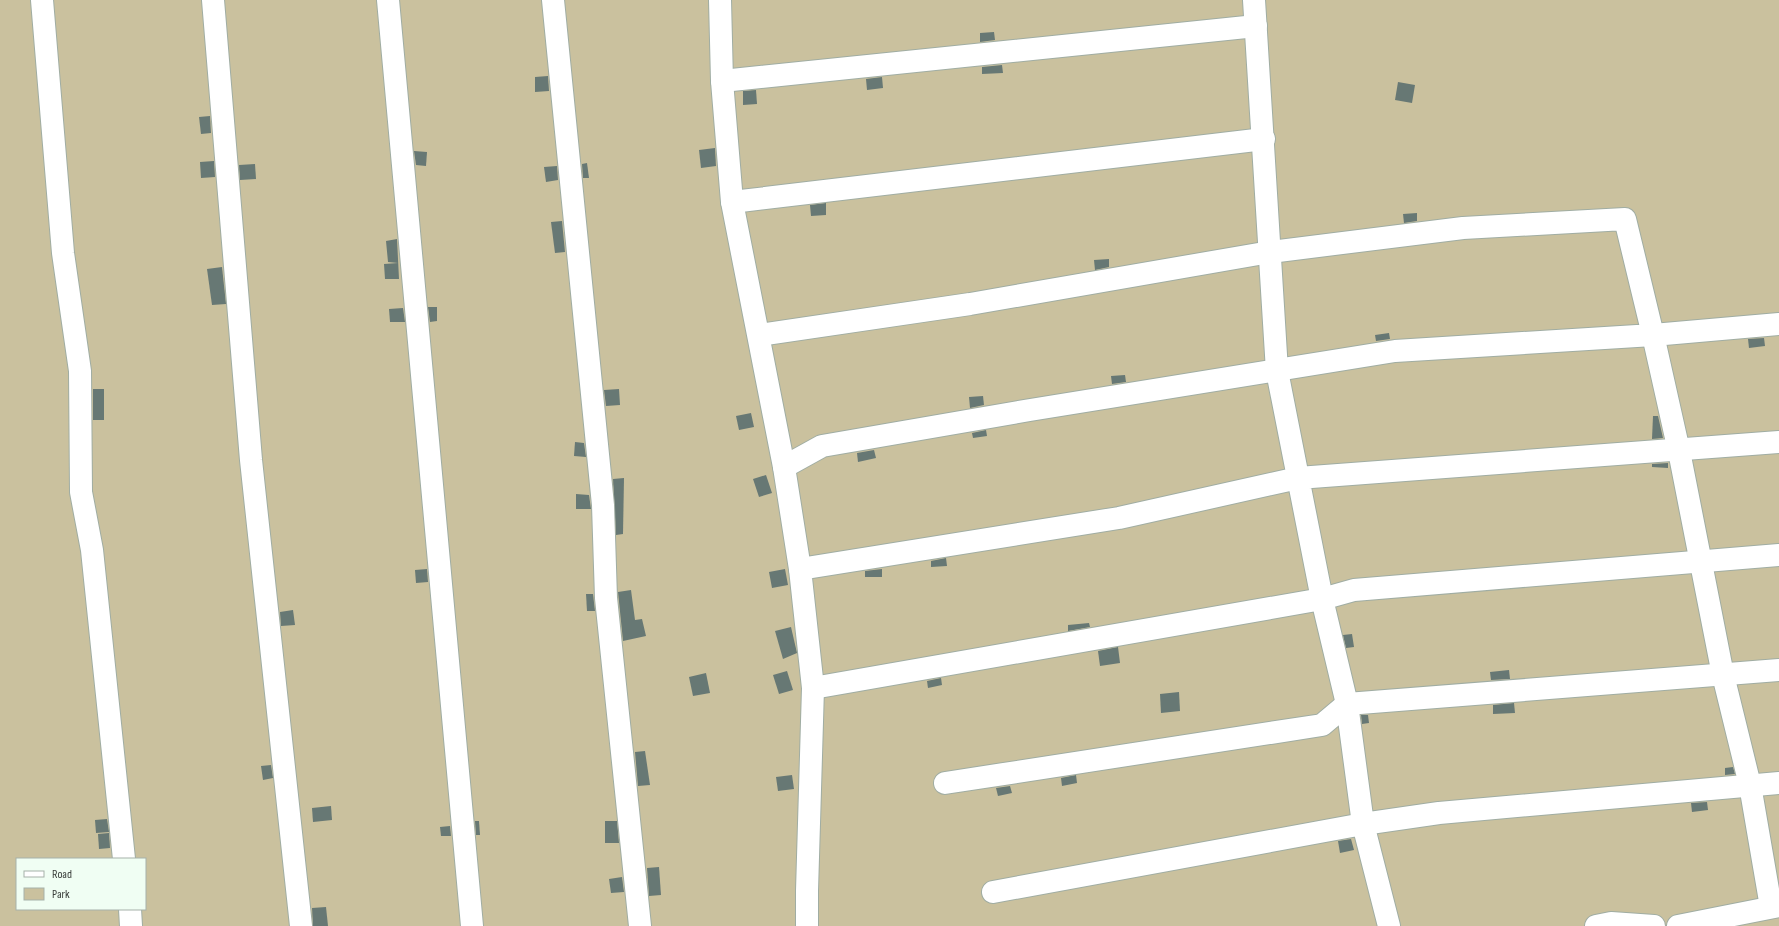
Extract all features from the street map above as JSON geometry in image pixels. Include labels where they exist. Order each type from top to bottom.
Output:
[{"type":"lane","points":[[42,0],[63,253],[80,371],[82,492],[92,550],[124,858]]},
{"type":"lane","points":[[213,0],[251,460],[301,926]]},
{"type":"lane","points":[[388,0],[472,926]]},
{"type":"lane","points":[[553,0],[603,505],[606,598],[640,926]]},
{"type":"lane","points":[[720,0],[722,81],[732,202],[784,467],[800,569],[813,688],[807,926]]},
{"type":"lane","points":[[1254,0],[1264,139],[1277,371],[1322,599],[1347,704],[1363,824],[1389,926]]},
{"type":"lane","points":[[722,81],[1256,26]]},
{"type":"lane","points":[[732,202],[1264,139]]},
{"type":"lane","points":[[758,335],[970,304],[1270,252],[1463,228],[1625,219],[1679,451],[1723,675],[1750,785],[1775,907],[1678,926]]},
{"type":"lane","points":[[784,467],[822,446],[1030,410],[1395,351],[1653,335],[1779,324]]},
{"type":"lane","points":[[800,569],[1119,518],[1298,478],[1679,451],[1779,442]]},
{"type":"lane","points":[[813,688],[1322,599],[1354,590],[1700,561],[1779,556]]},
{"type":"lane","points":[[944,783],[1322,725],[1347,704],[1779,670]]},
{"type":"lane","points":[[993,892],[1363,824],[1439,813],[1779,783]]},
{"type":"lane","points":[[130,910],[131,926]]},
{"type":"lane","points":[[1596,926],[1611,923],[1654,926]]},
{"type":"green space","points":[[0,0],[1779,0],[1779,926],[0,926]]},
{"type":"building","points":[[994,32],[995,40],[980,42],[980,33]]},
{"type":"building","points":[[1002,65],[1003,73],[982,74],[982,67]]},
{"type":"building","points":[[548,76],[549,91],[535,92],[535,77]]},
{"type":"building","points":[[882,77],[883,88],[867,90],[866,79]]},
{"type":"building","points":[[1398,82],[1415,85],[1412,103],[1395,100]]},
{"type":"building","points":[[756,90],[757,104],[743,105],[743,91]]},
{"type":"building","points":[[210,116],[211,133],[201,134],[199,117]]},
{"type":"building","points":[[715,148],[716,166],[701,168],[699,150]]},
{"type":"building","points":[[414,151],[427,152],[426,166],[416,165]]},
{"type":"building","points":[[214,161],[215,177],[201,178],[200,162]]},
{"type":"building","points":[[587,163],[589,178],[583,178],[582,164]]},
{"type":"building","points":[[255,164],[256,179],[240,180],[239,165]]},
{"type":"building","points":[[557,166],[558,180],[546,182],[544,167]]},
{"type":"building","points":[[826,203],[826,215],[811,216],[810,205]]},
{"type":"building","points":[[1417,213],[1417,221],[1404,223],[1403,214]]},
{"type":"building","points":[[562,221],[565,252],[555,253],[551,222]]},
{"type":"building","points":[[397,239],[399,279],[385,279],[384,264],[398,263],[388,262],[386,241]]},
{"type":"building","points":[[1109,259],[1109,267],[1095,270],[1094,260]]},
{"type":"building","points":[[222,267],[226,304],[212,305],[207,269]]},
{"type":"building","points":[[428,307],[437,307],[437,321],[430,322]]},
{"type":"building","points":[[403,308],[405,322],[390,322],[389,309]]},
{"type":"building","points":[[1389,333],[1390,339],[1376,341],[1375,335]]},
{"type":"building","points":[[1764,338],[1765,346],[1749,348],[1748,339]]},
{"type":"building","points":[[1125,375],[1126,382],[1112,384],[1111,376]]},
{"type":"building","points":[[93,389],[104,389],[104,420],[93,420]]},
{"type":"building","points":[[619,389],[620,405],[606,406],[604,390]]},
{"type":"building","points":[[983,396],[984,405],[970,408],[969,397]]},
{"type":"building","points":[[751,413],[754,427],[739,430],[736,416]]},
{"type":"building","points":[[1653,416],[1658,416],[1663,438],[1652,439]]},
{"type":"building","points":[[986,430],[987,436],[973,438],[972,433]]},
{"type":"building","points":[[575,442],[584,443],[586,457],[574,456]]},
{"type":"building","points":[[874,450],[876,458],[858,462],[857,453]]},
{"type":"building","points":[[1668,463],[1668,468],[1652,467],[1652,464]]},
{"type":"building","points":[[766,475],[772,493],[759,497],[753,479]]},
{"type":"building","points":[[624,478],[623,534],[616,535],[613,479]]},
{"type":"building","points":[[576,494],[589,495],[591,509],[576,509]]},
{"type":"building","points":[[946,558],[947,566],[931,567],[931,561]]},
{"type":"building","points":[[427,569],[428,582],[416,583],[415,570]]},
{"type":"building","points":[[785,569],[788,585],[772,588],[769,572]]},
{"type":"building","points":[[882,569],[882,577],[865,577],[865,571]]},
{"type":"building","points":[[631,590],[635,620],[642,619],[646,636],[623,641],[618,592]]},
{"type":"building","points":[[586,594],[593,594],[595,611],[587,611]]},
{"type":"building","points":[[293,610],[295,625],[281,626],[280,612]]},
{"type":"building","points":[[1089,623],[1090,627],[1068,631],[1068,625]]},
{"type":"building","points":[[791,627],[797,653],[783,659],[775,631]]},
{"type":"building","points":[[1352,634],[1354,647],[1346,648],[1343,635]]},
{"type":"building","points":[[1118,647],[1120,663],[1100,666],[1098,651]]},
{"type":"building","points":[[1509,670],[1510,679],[1491,680],[1490,672]]},
{"type":"building","points":[[787,671],[793,690],[779,694],[773,675]]},
{"type":"building","points":[[706,673],[710,693],[693,696],[689,677]]},
{"type":"building","points":[[941,678],[942,685],[928,688],[927,681]]},
{"type":"building","points":[[1179,692],[1180,711],[1161,713],[1160,694]]},
{"type":"building","points":[[1514,703],[1515,713],[1493,714],[1493,705]]},
{"type":"building","points":[[1361,715],[1368,715],[1369,723],[1362,724]]},
{"type":"building","points":[[645,751],[650,785],[638,786],[635,752]]},
{"type":"building","points":[[271,765],[273,778],[263,780],[261,766]]},
{"type":"building","points":[[1733,767],[1735,774],[1725,775],[1725,768]]},
{"type":"building","points":[[792,775],[794,789],[778,791],[776,777]]},
{"type":"building","points":[[1076,775],[1077,783],[1062,786],[1061,778]]},
{"type":"building","points":[[1010,786],[1012,793],[998,796],[996,788]]},
{"type":"building","points":[[1707,802],[1708,810],[1692,812],[1691,803]]},
{"type":"building","points":[[331,806],[332,820],[313,822],[312,808]]},
{"type":"building","points":[[107,819],[109,832],[96,833],[95,820]]},
{"type":"building","points":[[475,821],[479,821],[480,835],[476,835]]},
{"type":"building","points":[[605,821],[617,821],[619,843],[605,843]]},
{"type":"building","points":[[450,826],[451,836],[441,836],[440,827]]},
{"type":"building","points":[[109,833],[110,848],[99,849],[98,834]]},
{"type":"building","points":[[1351,839],[1354,850],[1340,853],[1338,841]]},
{"type":"building","points":[[659,867],[661,895],[649,896],[647,868]]},
{"type":"building","points":[[622,877],[624,892],[611,893],[609,879]]},
{"type":"building","points":[[326,907],[328,926],[313,926],[312,908]]}]
